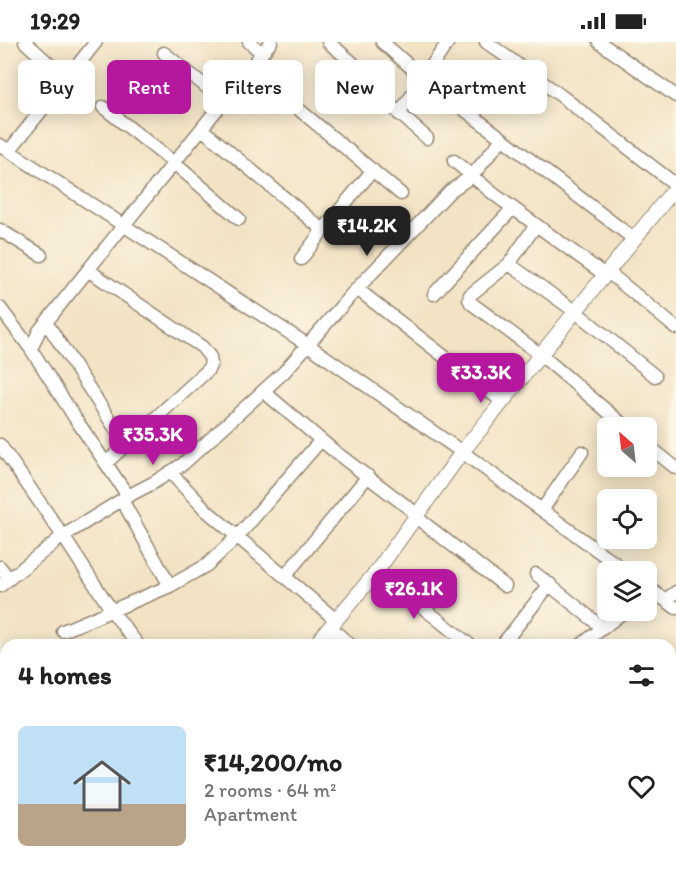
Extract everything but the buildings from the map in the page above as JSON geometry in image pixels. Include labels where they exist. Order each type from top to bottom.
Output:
[{"type":"street","points":[[25,42],[45,60]]},
{"type":"street","points":[[81,60],[96,42]]},
{"type":"street","points":[[249,42],[262,53]]},
{"type":"street","points":[[257,60],[271,42]]},
{"type":"street","points":[[328,42],[349,60]]},
{"type":"street","points":[[381,42],[407,64]]},
{"type":"street","points":[[436,60],[448,42]]},
{"type":"street","points":[[320,639],[377,571],[462,452],[676,186],[560,95],[486,42]]},
{"type":"street","points":[[599,42],[676,96]]},
{"type":"street","points":[[164,53],[203,84]]},
{"type":"street","points":[[399,114],[407,102]]},
{"type":"street","points":[[103,107],[174,163],[239,219]]},
{"type":"street","points":[[395,110],[427,138]]},
{"type":"street","points":[[303,113],[401,194]]},
{"type":"street","points":[[35,114],[5,148],[308,345],[462,452],[612,561]]},
{"type":"street","points":[[31,349],[39,331],[213,114]]},
{"type":"street","points":[[470,114],[634,240]]},
{"type":"street","points":[[202,129],[323,230]]},
{"type":"street","points":[[0,567],[4,582],[63,536],[183,464],[284,372],[357,289],[450,191],[472,176],[502,139]]},
{"type":"street","points":[[454,161],[513,208],[607,274],[676,328]]},
{"type":"street","points":[[301,258],[373,170]]},
{"type":"street","points":[[434,294],[513,208]]},
{"type":"street","points":[[536,225],[509,264],[470,295],[469,299],[471,303],[541,355],[614,417]]},
{"type":"street","points":[[0,230],[41,255]]},
{"type":"street","points":[[509,264],[576,312],[655,376]]},
{"type":"street","points":[[88,270],[202,347],[210,357],[211,364],[207,371],[106,463]]},
{"type":"street","points":[[357,289],[503,402]]},
{"type":"street","points":[[0,308],[31,349],[106,463],[170,586]]},
{"type":"street","points":[[46,322],[126,445]]},
{"type":"street","points":[[263,391],[505,586]]},
{"type":"street","points":[[63,631],[170,586],[207,565],[238,536],[321,440]]},
{"type":"street","points":[[0,445],[133,639]]},
{"type":"street","points":[[542,510],[582,452]]},
{"type":"street","points":[[657,453],[676,468]]},
{"type":"street","points":[[170,472],[207,511],[285,576],[345,639]]},
{"type":"street","points":[[285,576],[368,476]]},
{"type":"street","points":[[377,571],[462,639]]},
{"type":"street","points":[[536,574],[603,628]]},
{"type":"street","points":[[507,639],[550,584]]},
{"type":"street","points":[[665,600],[676,592]]},
{"type":"street","points":[[657,595],[676,608]]},
{"type":"street","points":[[589,639],[612,621]]}]
